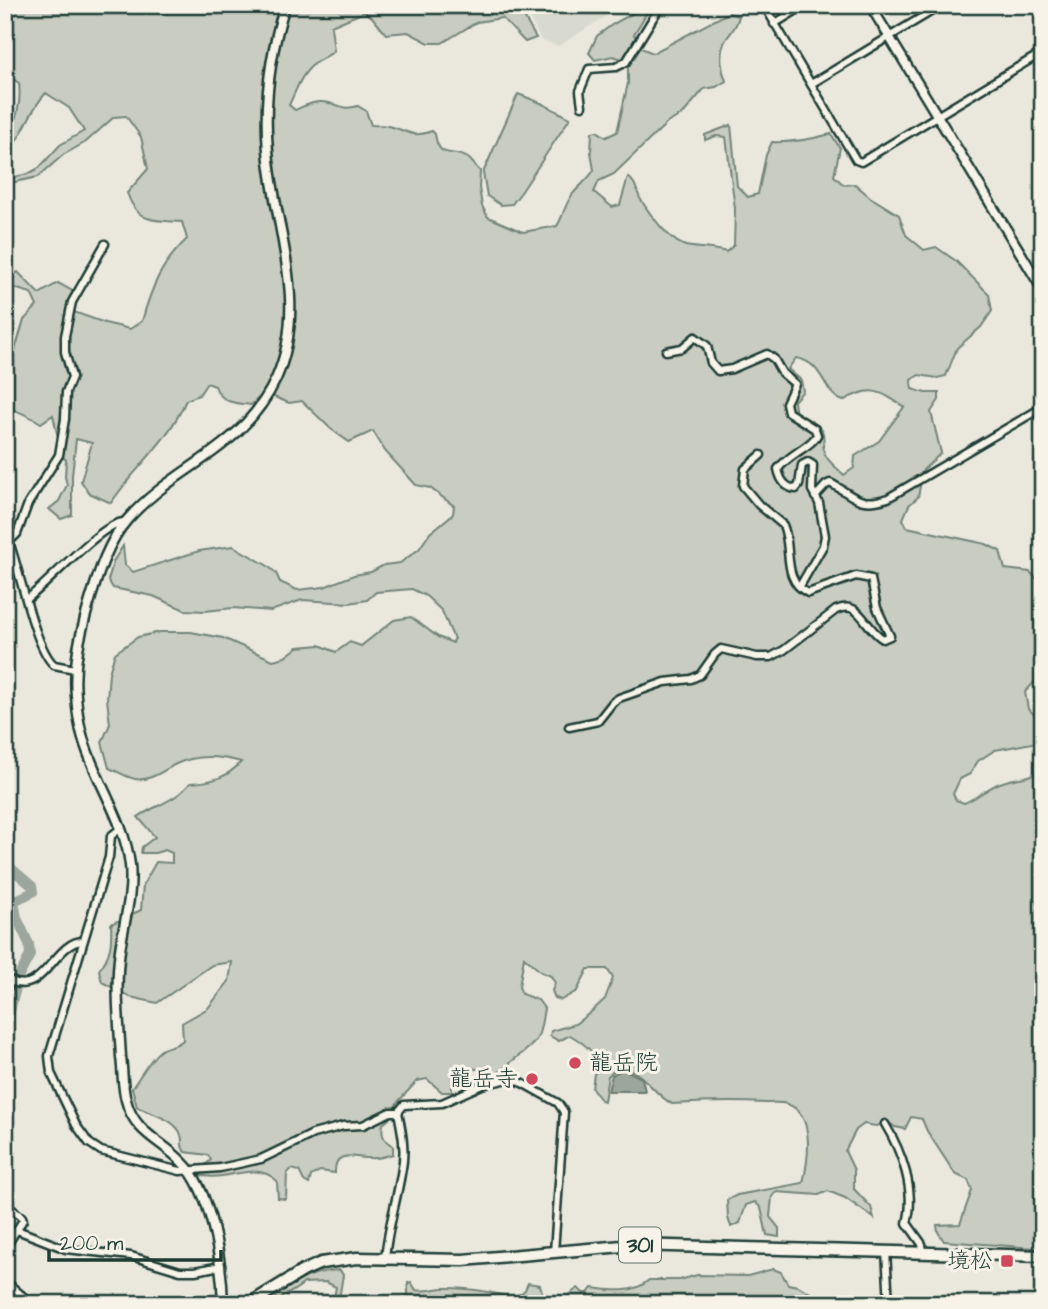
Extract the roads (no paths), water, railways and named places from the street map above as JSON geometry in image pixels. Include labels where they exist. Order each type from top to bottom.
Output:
[{"type":"highway","name":"301","points":[[249,1304],[303,1271],[321,1264],[357,1258],[464,1260],[634,1245],[1043,1256]]},
{"type":"street","points":[[223,1304],[221,1266],[199,1185],[190,1171],[136,1124],[126,1100],[118,967],[131,877],[129,859],[121,828],[82,738],[75,669],[80,634],[95,585],[105,556],[125,522],[160,491],[242,429],[264,401],[283,361],[289,335],[291,292],[270,173],[267,134],[271,67],[285,5]]},
{"type":"street","points":[[582,106],[580,91],[589,69],[616,67],[626,62],[661,5]]},
{"type":"street","points":[[764,5],[856,160],[861,162],[1043,51]]},
{"type":"street","points":[[774,24],[805,5]]},
{"type":"street","points":[[870,5],[1043,290]]},
{"type":"street","points":[[811,84],[942,5]]},
{"type":"street","points":[[75,669],[54,665],[42,650],[7,536],[17,534],[28,504],[59,455],[66,392],[72,377],[65,352],[69,312],[105,244]]},
{"type":"street","points":[[666,351],[682,348],[695,337],[707,346],[711,363],[718,370],[732,369],[767,354],[795,384],[786,403],[788,412],[815,429],[817,435],[814,441],[796,451],[780,465],[779,477],[796,489],[802,465],[808,462],[813,465],[812,490],[816,496],[825,536],[823,546],[800,586]]},
{"type":"street","points":[[816,496],[830,484],[857,500],[866,502],[888,498],[1043,407]]},
{"type":"street","points":[[569,727],[598,721],[619,698],[665,682],[691,679],[700,675],[721,649],[757,657],[775,655],[836,610],[846,606],[857,611],[870,629],[883,639],[890,636],[877,608],[871,579],[848,578],[814,593],[804,591],[792,577],[783,525],[759,505],[743,486],[745,470],[761,455]]},
{"type":"street","points":[[27,599],[50,581],[91,541],[113,524],[125,522]]},
{"type":"street","points":[[121,828],[111,836],[109,857],[48,1056],[51,1073],[82,1136],[101,1151],[180,1171],[220,1168],[261,1159],[313,1134],[343,1126],[363,1125],[390,1112],[398,1112],[404,1105],[442,1102],[507,1078],[520,1081],[558,1103],[564,1112],[554,1252]]},
{"type":"street","points":[[5,992],[13,981],[29,983],[41,975],[73,943],[83,941]]},
{"type":"street","points":[[386,1259],[393,1203],[403,1161],[398,1112]]},
{"type":"street","points":[[885,1124],[909,1187],[911,1203],[907,1223],[922,1244],[923,1252]]},
{"type":"street","points":[[5,1203],[22,1216],[23,1220],[5,1248]]},
{"type":"street","points":[[17,1230],[66,1249],[131,1256],[180,1271],[221,1266]]},
{"type":"street","points":[[886,1251],[889,1304]]},
{"type":"street","points":[[5,1281],[32,1304]]},
{"type":"waterway","points":[[5,556],[9,567],[5,578]]},
{"type":"waterway","points":[[5,715],[5,724]]},
{"type":"waterway","points":[[5,745],[9,751],[5,765]]},
{"type":"waterway","points":[[5,863],[32,886],[33,892],[14,901],[17,918],[29,944],[30,955],[19,976],[5,1031]]},
{"type":"place","name":"龍岳院","points":[[575,1063]]},
{"type":"place","name":"龍岳寺","points":[[532,1079]]},
{"type":"place","name":"境松","points":[[1007,1261]]}]
